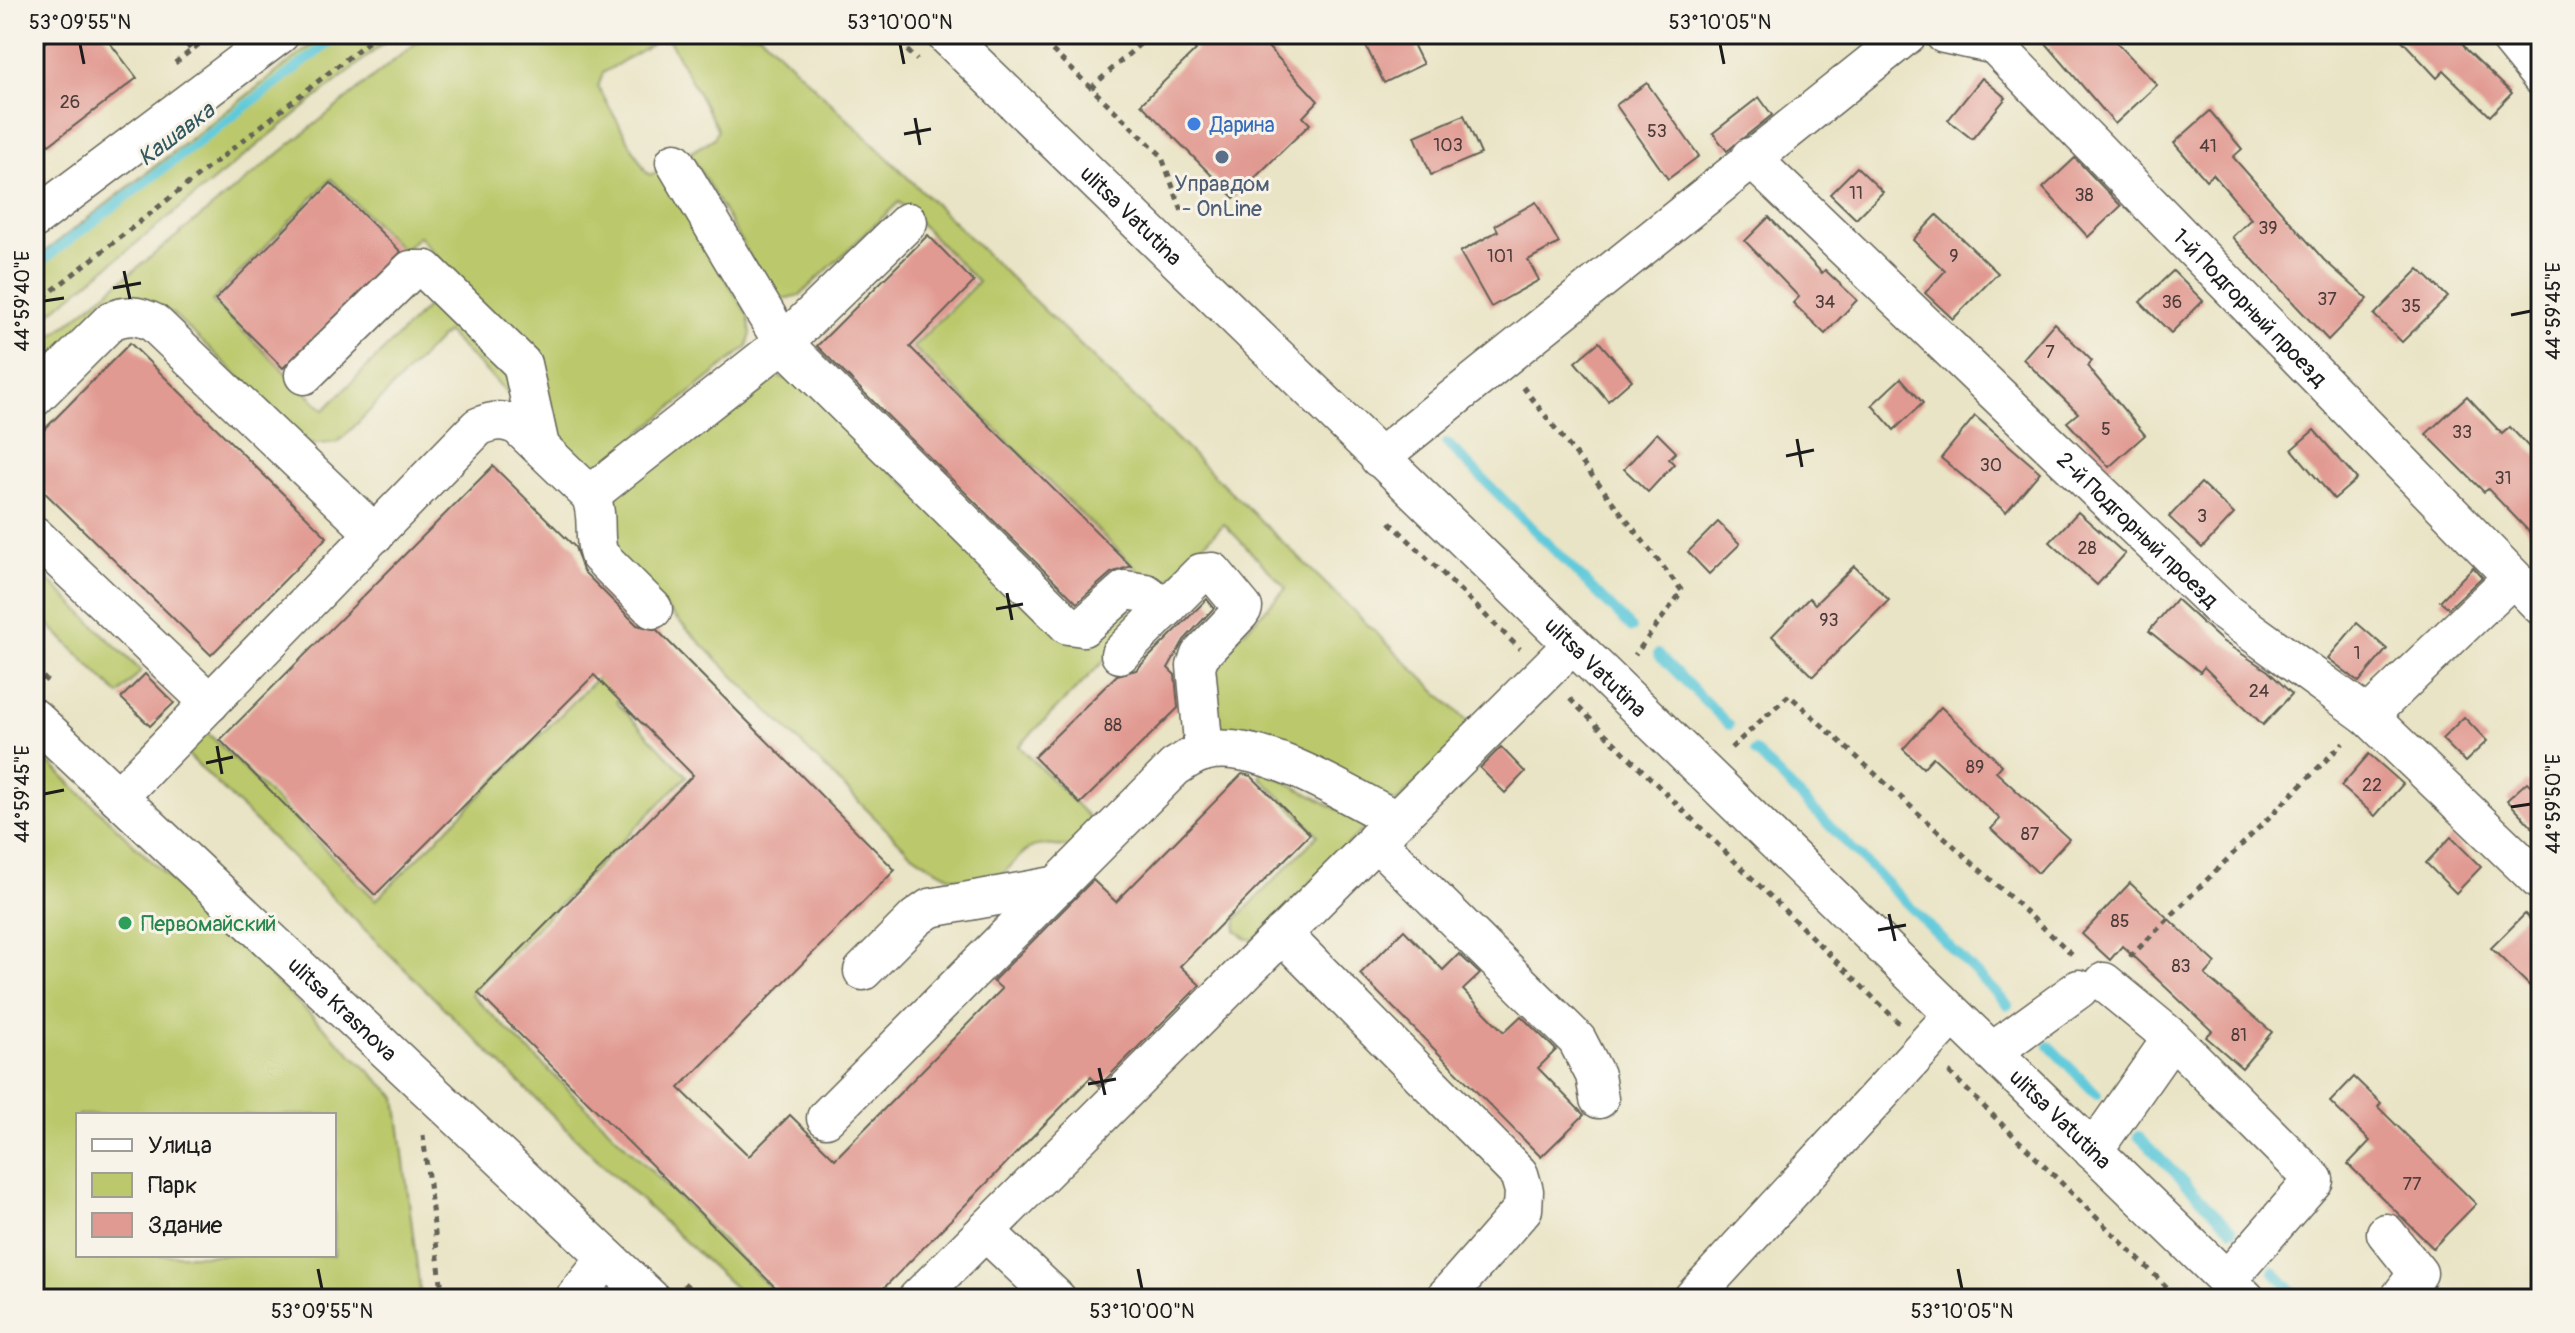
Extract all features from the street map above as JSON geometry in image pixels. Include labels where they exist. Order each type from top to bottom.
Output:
[{"type":"street","points":[[34,219],[280,34]]},
{"type":"street","name":"ulitsa Vatutina","points":[[945,34],[2236,1290]]},
{"type":"street","points":[[1379,458],[1750,157],[1908,34]]},
{"type":"street","name":"1-й Подгорный проезд","points":[[1944,34],[1995,45],[2541,606]]},
{"type":"street","points":[[2506,34],[2541,77]]},
{"type":"street","name":"2-й Подгорный проезд","points":[[1750,157],[2223,611],[2368,716],[2541,882]]},
{"type":"street","points":[[675,162],[783,343],[1068,625],[1083,627],[1125,590],[1146,593],[1166,609]]},
{"type":"street","points":[[590,495],[783,343],[908,222]]},
{"type":"street","points":[[304,375],[411,270],[426,270],[522,364],[540,446]]},
{"type":"street","points":[[34,398],[111,321],[125,315],[140,316],[165,334],[375,534]]},
{"type":"street","points":[[118,797],[478,427],[491,421],[505,421],[518,426],[590,495],[595,506],[595,544],[599,555],[653,609]]},
{"type":"street","points":[[34,535],[210,703]]},
{"type":"street","points":[[1120,654],[1207,571],[1213,572],[1243,608],[1198,659],[1204,752]]},
{"type":"street","points":[[2368,716],[2512,578]]},
{"type":"street","points":[[917,1299],[1572,645]]},
{"type":"street","name":"ulitsa Krasnova","points":[[34,718],[651,1299]]},
{"type":"street","points":[[826,1118],[1175,767],[1204,752],[1228,750],[1271,760],[1386,830],[1577,1040],[1595,1075],[1599,1099]]},
{"type":"street","points":[[863,971],[930,908],[1059,885]]},
{"type":"street","points":[[1282,934],[1519,1174],[1524,1191],[1523,1209],[1444,1299]]},
{"type":"street","points":[[1992,1052],[2091,986],[2172,1038],[2314,1180],[2236,1290]]},
{"type":"street","points":[[1692,1299],[1953,1015]]},
{"type":"street","points":[[2093,1151],[2172,1038]]},
{"type":"street","points":[[985,1231],[1057,1299]]},
{"type":"street","points":[[2386,1233],[2418,1273],[2399,1299]]},
{"type":"street","points":[[574,1299],[607,1258]]},
{"type":"path","points":[[180,34],[191,50]]},
{"type":"path","points":[[34,305],[378,34]]},
{"type":"path","points":[[1035,34],[1161,155],[1185,220]]},
{"type":"path","points":[[1091,88],[1151,34]]},
{"type":"path","points":[[34,146],[47,163]]},
{"type":"path","points":[[1501,359],[1682,591],[1613,685]]},
{"type":"path","points":[[1703,773],[1789,695],[2091,986],[2268,821],[2368,716]]},
{"type":"path","points":[[416,1078],[443,1299]]},
{"type":"green space","points":[[326,34],[395,34],[34,326],[34,260]]},
{"type":"green space","points":[[427,34],[760,34],[1472,726],[1397,802],[1318,771],[1217,725],[1211,666],[1286,588],[1224,524],[1158,590],[913,347],[978,282],[899,202],[800,295],[783,299],[773,296],[690,153],[714,138],[718,130],[669,40],[659,40],[603,73],[598,87],[646,172],[651,175],[659,171],[748,315],[751,333],[747,347],[597,468],[580,462],[563,448],[548,429],[480,306],[419,236],[403,251],[331,179],[212,301],[324,410],[433,301],[507,363],[520,405],[446,332],[346,435],[337,442],[311,445],[171,312],[151,305],[34,386],[34,351]]},
{"type":"green space","points":[[769,374],[799,382],[1062,634],[1126,609],[1147,618],[1019,746],[1088,816],[1092,827],[1072,846],[1034,847],[1001,875],[977,882],[953,877],[929,865],[908,851],[620,562],[613,545],[611,525],[620,488]]},
{"type":"green space","points":[[34,566],[141,671],[119,695],[34,610]]},
{"type":"green space","points":[[609,666],[629,687],[616,702],[687,776],[471,994],[782,1299],[747,1299],[606,1168],[186,753],[206,733],[210,735],[376,900]]},
{"type":"green space","name":"Первомайский","points":[[34,748],[396,1097],[421,1299],[34,1299]]},
{"type":"green space","points":[[1262,769],[1365,824],[1365,827],[1254,940],[1245,938],[1236,930],[1237,918],[1318,835],[1260,777]]},
{"type":"building","points":[[56,34],[103,34],[137,78],[49,145],[34,126],[34,51]]},
{"type":"building","points":[[1181,34],[1256,34],[1318,101],[1303,117],[1310,124],[1234,198],[1141,104],[1196,50]]},
{"type":"building","points":[[1360,34],[1408,34],[1423,64],[1384,83]]},
{"type":"building","points":[[2038,34],[2109,34],[2157,85],[2115,124]]},
{"type":"building","points":[[2396,34],[2456,34],[2467,50],[2512,93],[2490,116],[2444,71],[2437,78]]},
{"type":"building","points":[[1982,78],[2006,98],[1972,139],[1948,120]]},
{"type":"building","points":[[1647,83],[1699,156],[1668,179],[1616,105]]},
{"type":"building","points":[[1759,97],[1772,115],[1727,151],[1713,133]]},
{"type":"building","points":[[2210,111],[2242,149],[2233,157],[2324,260],[2368,299],[2328,340],[2232,237],[2251,219],[2213,174],[2206,180],[2174,143]]},
{"type":"building","points":[[1464,115],[1481,154],[1431,175],[1415,136]]},
{"type":"building","points":[[2075,158],[2121,206],[2088,237],[2043,188]]},
{"type":"building","points":[[1857,167],[1883,192],[1856,219],[1830,194]]},
{"type":"building","points":[[331,183],[401,252],[283,368],[215,300]]},
{"type":"building","points":[[1536,202],[1559,243],[1528,260],[1539,280],[1491,307],[1460,252],[1498,231],[1495,225]]},
{"type":"building","points":[[1937,215],[1998,273],[1953,319],[1925,293],[1945,271],[1913,240]]},
{"type":"building","points":[[1769,217],[1822,273],[1825,270],[1857,300],[1825,334],[1793,303],[1799,297],[1745,241]]},
{"type":"building","points":[[928,235],[974,282],[910,347],[1131,566],[1111,573],[1077,603],[817,346]]},
{"type":"building","points":[[2419,269],[2448,297],[2402,342],[2374,315]]},
{"type":"building","points":[[2173,271],[2203,301],[2171,333],[2140,302]]},
{"type":"building","points":[[2054,323],[2092,361],[2087,366],[2145,435],[2109,467],[2067,422],[2078,413],[2023,359]]},
{"type":"building","points":[[1599,342],[1632,380],[1608,401],[1575,362]]},
{"type":"building","points":[[130,343],[327,537],[211,655],[34,482],[34,440]]},
{"type":"building","points":[[1901,378],[1923,403],[1894,430],[1872,405]]},
{"type":"building","points":[[2467,396],[2502,434],[2510,427],[2541,460],[2541,544],[2488,489],[2484,492],[2426,434]]},
{"type":"building","points":[[1975,416],[2040,472],[2006,512],[1941,458]]},
{"type":"building","points":[[2314,430],[2357,479],[2334,499],[2292,449]]},
{"type":"building","points":[[1657,433],[1676,452],[1669,459],[1674,464],[1648,492],[1624,469]]},
{"type":"building","points":[[493,466],[575,547],[583,571],[637,625],[657,630],[895,870],[679,1088],[749,1156],[790,1115],[835,1159],[1002,989],[993,981],[1093,880],[1116,902],[1242,774],[1251,776],[1310,834],[1180,966],[1200,985],[1099,1086],[1091,1077],[873,1299],[787,1299],[478,993],[693,775],[594,675],[375,895],[220,740]]},
{"type":"building","points":[[2201,483],[2234,514],[2202,548],[2169,517]]},
{"type":"building","points":[[2078,512],[2125,554],[2097,585],[2050,542]]},
{"type":"building","points":[[1718,522],[1740,544],[1709,574],[1688,552]]},
{"type":"building","points":[[1854,566],[1889,600],[1813,676],[1772,636],[1809,598],[1815,604]]},
{"type":"building","points":[[2473,567],[2482,577],[2449,608],[2440,601]]},
{"type":"building","points":[[1207,599],[1214,608],[1184,640],[1168,668],[1175,675],[1178,708],[1080,804],[1034,757],[1117,675],[1136,670]]},
{"type":"building","points":[[2176,599],[2222,641],[2268,671],[2292,694],[2263,725],[2204,667],[2200,672],[2149,631]]},
{"type":"building","points":[[2357,623],[2387,649],[2359,682],[2328,658]]},
{"type":"building","points":[[145,674],[174,703],[150,726],[121,698]]},
{"type":"building","points":[[1941,707],[2002,765],[1996,772],[2069,839],[2038,873],[1991,829],[2000,819],[1933,757],[1923,768],[1903,749]]},
{"type":"building","points":[[2464,717],[2487,741],[2465,762],[2442,739]]},
{"type":"building","points":[[1501,747],[1525,772],[1505,793],[1480,768]]},
{"type":"building","points":[[2369,754],[2403,784],[2375,816],[2341,786]]},
{"type":"building","points":[[2527,782],[2541,795],[2541,837],[2507,800]]},
{"type":"building","points":[[2451,837],[2481,867],[2456,893],[2426,863]]},
{"type":"building","points":[[2130,883],[2216,963],[2205,975],[2272,1032],[2242,1068],[2206,1037],[2212,1031],[2122,946],[2110,960],[2082,934]]},
{"type":"building","points":[[2525,914],[2541,930],[2541,997],[2491,948]]},
{"type":"building","points":[[1404,930],[1443,970],[1459,954],[1480,974],[1463,990],[1504,1032],[1521,1016],[1556,1050],[1538,1068],[1584,1115],[1541,1157],[1360,974]]},
{"type":"building","points":[[2354,1077],[2381,1103],[2378,1107],[2476,1204],[2433,1248],[2348,1164],[2370,1141],[2330,1102]]},
{"type":"waterway","name":"Кашавка","points":[[34,267],[341,34]]},
{"type":"waterway","points":[[1447,443],[1632,628]]},
{"type":"waterway","points":[[1658,654],[1729,725]]},
{"type":"waterway","points":[[1755,751],[2008,1005]]},
{"type":"waterway","points":[[2049,1046],[2097,1095]]},
{"type":"waterway","points":[[2138,1136],[2232,1230]]},
{"type":"waterway","points":[[2273,1271],[2300,1299]]},
{"type":"place","name":"Дарина","points":[[1194,124]]},
{"type":"place","name":"Управдом - OnLine","points":[[1222,157]]},
{"type":"place","name":"Первомайский","points":[[125,923]]}]
